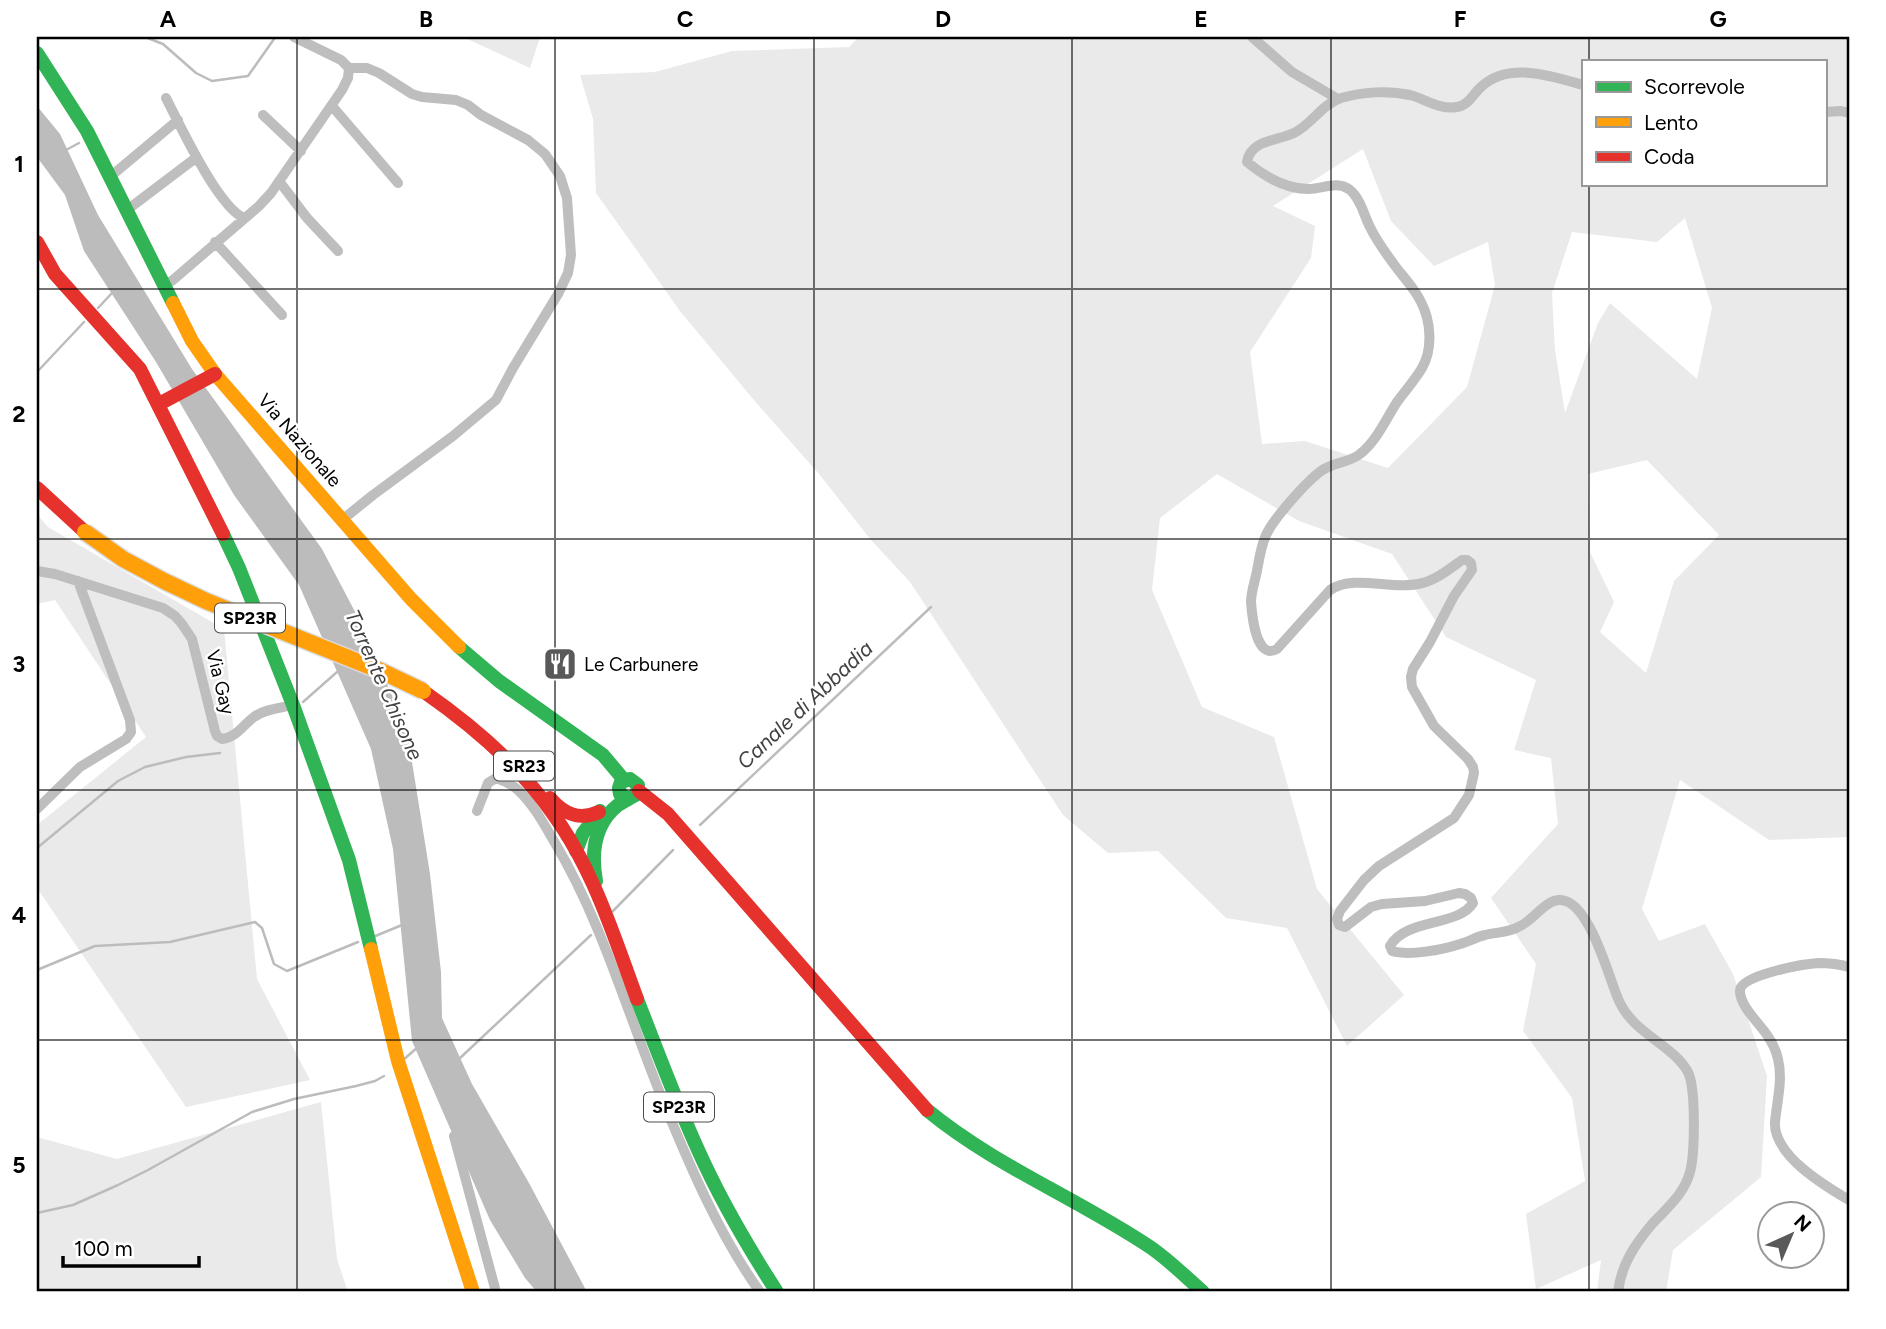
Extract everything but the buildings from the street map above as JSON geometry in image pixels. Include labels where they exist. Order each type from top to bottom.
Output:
[{"type":"main road","name":"Via Nazionale","points":[[37,53],[75,110],[111,176],[192,341],[215,374],[411,599],[457,646],[499,681],[593,747],[608,761],[627,790],[658,806],[673,820],[927,1111],[979,1150],[1104,1219],[1150,1248],[1203,1292]]},
{"type":"main road","points":[[37,242],[55,274],[140,369],[231,550],[293,705],[349,860],[398,1060],[473,1292]]},
{"type":"main road","points":[[159,404],[215,374]]},
{"type":"main road","name":"SP23R","points":[[37,488],[85,532],[148,573],[193,596],[357,660],[422,691],[484,737],[524,777],[559,823],[589,875],[699,1153],[721,1199],[777,1292]]},
{"type":"main road","name":"SR23","points":[[447,707],[466,714],[496,738],[563,812],[584,817],[599,812]]},
{"type":"main road","points":[[576,851],[583,833],[599,812],[627,790]]},
{"type":"main road","points":[[603,910],[594,873],[594,839],[598,828],[627,790]]},
{"type":"street","points":[[294,37],[341,60],[349,68],[367,68],[379,73],[412,94],[447,99],[468,106],[528,140],[545,154],[560,176],[567,198],[571,255],[568,273],[496,400],[342,520]]},
{"type":"street","points":[[1252,37],[1292,72],[1338,99]]},
{"type":"street","points":[[165,285],[259,206],[332,106],[348,78],[349,68]]},
{"type":"street","points":[[1582,85],[1557,78],[1510,73],[1492,79],[1468,102],[1457,107],[1438,106],[1394,92],[1365,93],[1338,99],[1296,133],[1256,146],[1248,153],[1247,162],[1274,182],[1310,189],[1338,185],[1349,190],[1357,199],[1371,230],[1395,267],[1422,302],[1429,343],[1428,355],[1422,369],[1361,454],[1321,471],[1268,530],[1261,549],[1251,600],[1257,637],[1261,646],[1272,652],[1338,584],[1422,584],[1433,580],[1462,560],[1471,563],[1472,570],[1454,596],[1411,677],[1412,687],[1434,726],[1473,767],[1469,795],[1454,818],[1379,866],[1364,880],[1337,919],[1339,925],[1345,927],[1371,907],[1382,904],[1425,901],[1459,893],[1471,898],[1473,903],[1466,911],[1417,926],[1393,941],[1390,946],[1392,951],[1399,953],[1459,945],[1484,935],[1519,928],[1557,900],[1576,907],[1599,948],[1625,1014],[1676,1057],[1688,1073],[1693,1094],[1690,1171],[1681,1193],[1629,1254],[1618,1292]]},
{"type":"street","points":[[166,98],[216,190],[237,215],[244,218]]},
{"type":"street","points":[[332,106],[398,183]]},
{"type":"street","points":[[1826,113],[1849,113]]},
{"type":"street","points":[[263,115],[301,151]]},
{"type":"street","points":[[111,176],[178,120]]},
{"type":"street","points":[[127,210],[192,160],[198,161]]},
{"type":"street","points":[[279,181],[307,218],[338,251]]},
{"type":"street","points":[[215,242],[282,315]]},
{"type":"street","name":"Via Gay","points":[[37,571],[152,603],[183,624],[192,639],[215,731],[222,739],[233,736],[259,714],[293,705]]},
{"type":"street","points":[[37,809],[80,768],[126,739],[131,732],[130,720],[78,581]]},
{"type":"street","points":[[477,811],[488,783],[496,778],[520,791],[544,823],[569,867],[605,946],[688,1162],[713,1212],[760,1292]]},
{"type":"street","points":[[1849,967],[1831,963],[1798,965],[1745,982],[1740,991],[1750,1014],[1769,1037],[1779,1059],[1779,1103],[1775,1125],[1777,1137],[1801,1167],[1822,1185],[1849,1200]]},
{"type":"shaded area","points":[[463,37],[540,37],[530,68]]},
{"type":"shaded area","points":[[859,37],[1849,37],[1849,837],[1769,840],[1680,780],[1642,909],[1659,941],[1705,924],[1733,974],[1767,1076],[1761,1177],[1673,1250],[1666,1292],[1597,1292],[1601,1260],[1536,1289],[1526,1214],[1585,1181],[1572,1098],[1523,1031],[1536,964],[1491,898],[1558,824],[1551,758],[1514,750],[1536,680],[1446,637],[1392,554],[1299,521],[1217,474],[1160,518],[1152,590],[1202,707],[1274,737],[1317,889],[1404,995],[1347,1046],[1287,928],[1226,918],[1158,851],[1108,853],[1063,815],[910,582],[871,540],[819,474],[680,311],[596,193],[593,119],[580,75],[655,72],[732,51],[849,47]],"holes":[[[1363,149],[1391,221],[1434,266],[1488,242],[1495,285],[1467,387],[1388,468],[1305,441],[1262,444],[1250,352],[1311,258],[1315,226],[1273,206]],[[1685,218],[1712,308],[1697,379],[1610,303],[1598,323],[1565,413],[1555,350],[1552,293],[1572,232],[1657,242]],[[1647,460],[1719,535],[1674,581],[1646,673],[1600,632],[1614,602],[1590,552],[1588,474]]]},
{"type":"shaded area","points":[[37,514],[48,527],[224,629],[257,979],[310,1080],[186,1107],[37,888],[37,825],[146,737],[55,600],[37,604]]},
{"type":"shaded area","points":[[321,1102],[337,1259],[348,1292],[37,1292],[37,1137],[117,1159]]},
{"type":"water","name":"Torrente Chisone","points":[[37,106],[60,134],[98,215],[192,369],[322,549],[362,625],[407,731],[430,874],[441,972],[442,1018],[472,1084],[587,1292],[537,1292],[525,1278],[490,1220],[412,1041],[393,849],[371,749],[299,585],[234,495],[156,362],[84,251],[65,195],[37,157]]},
{"type":"waterway","name":"Canale di Abbadia","points":[[145,37],[163,44],[196,73],[212,81],[248,76],[274,39]]},
{"type":"waterway","points":[[66,150],[79,143]]},
{"type":"waterway","points":[[98,308],[112,293]]},
{"type":"waterway","points":[[37,372],[84,322]]},
{"type":"waterway","name":"Canale di Abbadia","points":[[700,825],[931,607]]},
{"type":"waterway","points":[[303,702],[337,672]]},
{"type":"waterway","points":[[37,848],[118,781],[145,767],[186,757],[220,753]]},
{"type":"waterway","name":"Canale di Abbadia","points":[[613,911],[673,850]]},
{"type":"waterway","points":[[37,970],[95,946],[170,942],[255,922],[262,928],[274,964],[287,971],[358,942]]},
{"type":"waterway","points":[[373,937],[402,925]]},
{"type":"waterway","name":"Canale di Abbadia","points":[[459,1059],[591,935]]},
{"type":"waterway","points":[[402,1061],[418,1047]]},
{"type":"waterway","points":[[37,1213],[73,1205],[118,1185],[252,1112],[294,1099],[375,1081],[384,1076]]},
{"type":"waterway","points":[[454,1136],[496,1292]]},
{"type":"traffic: fast","points":[[37,53],[87,131],[173,303]]},
{"type":"traffic: fast","points":[[223,534],[293,705],[349,860],[371,949]]},
{"type":"traffic: fast","points":[[459,647],[499,681],[603,755],[624,780]]},
{"type":"traffic: fast","points":[[596,881],[594,850],[599,830],[618,805],[637,794],[638,785],[630,779],[621,782],[619,788],[620,794],[628,799]]},
{"type":"traffic: fast","points":[[576,851],[583,833],[600,811]]},
{"type":"traffic: fast","points":[[637,999],[707,1170],[735,1224],[777,1292]]},
{"type":"traffic: fast","points":[[927,1110],[980,1148],[1150,1247],[1203,1292]]},
{"type":"traffic: slow","points":[[173,303],[192,341],[215,374],[411,599],[459,647]]},
{"type":"traffic: slow","points":[[85,532],[123,559],[206,601],[381,671],[423,691]]},
{"type":"traffic: slow","points":[[371,949],[398,1061],[473,1292]]},
{"type":"traffic: jam","points":[[37,242],[55,274],[140,369],[223,534]]},
{"type":"traffic: jam","points":[[159,404],[215,374]]},
{"type":"traffic: jam","points":[[37,488],[85,532]]},
{"type":"traffic: jam","points":[[423,691],[500,753],[543,800],[561,825],[578,853],[599,898],[637,999]]},
{"type":"traffic: jam","points":[[639,791],[668,814],[927,1110]]},
{"type":"traffic: jam","points":[[550,798],[566,812],[578,816],[599,812]]},
{"type":"place","name":"Le Carbunere","points":[[560,664]]}]
